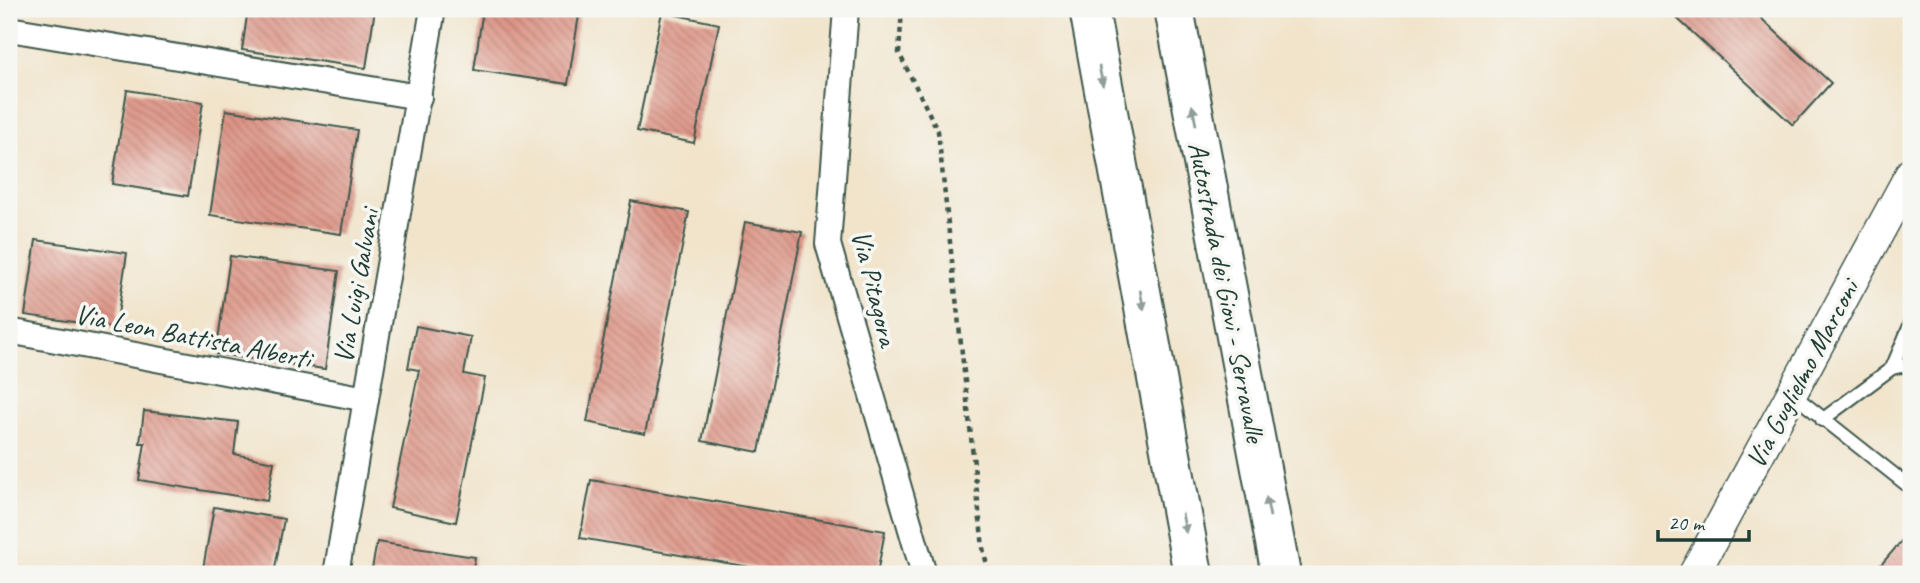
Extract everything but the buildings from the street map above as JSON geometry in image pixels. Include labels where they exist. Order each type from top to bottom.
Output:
[{"type":"highway","points":[[1088,9],[1194,574]]},
{"type":"highway","name":"Autostrada dei Giovi - Serravalle","points":[[1174,9],[1281,574]]},
{"type":"street","name":"Via Luigi Galvani","points":[[336,574],[433,9]]},
{"type":"street","name":"Via Pitagora","points":[[846,9],[828,244],[924,574]]},
{"type":"street","points":[[9,29],[419,97]]},
{"type":"street","name":"Via Guglielmo Marconi","points":[[1694,574],[1911,173]]},
{"type":"street","name":"Via Leon Battista Alberti","points":[[9,331],[366,399]]},
{"type":"lane","points":[[1892,368],[1911,323]]},
{"type":"lane","points":[[1822,420],[1892,368],[1911,363]]},
{"type":"lane","points":[[1791,393],[1911,488]]},
{"type":"path","points":[[902,9],[899,53],[938,131],[983,548],[989,574]]}]
